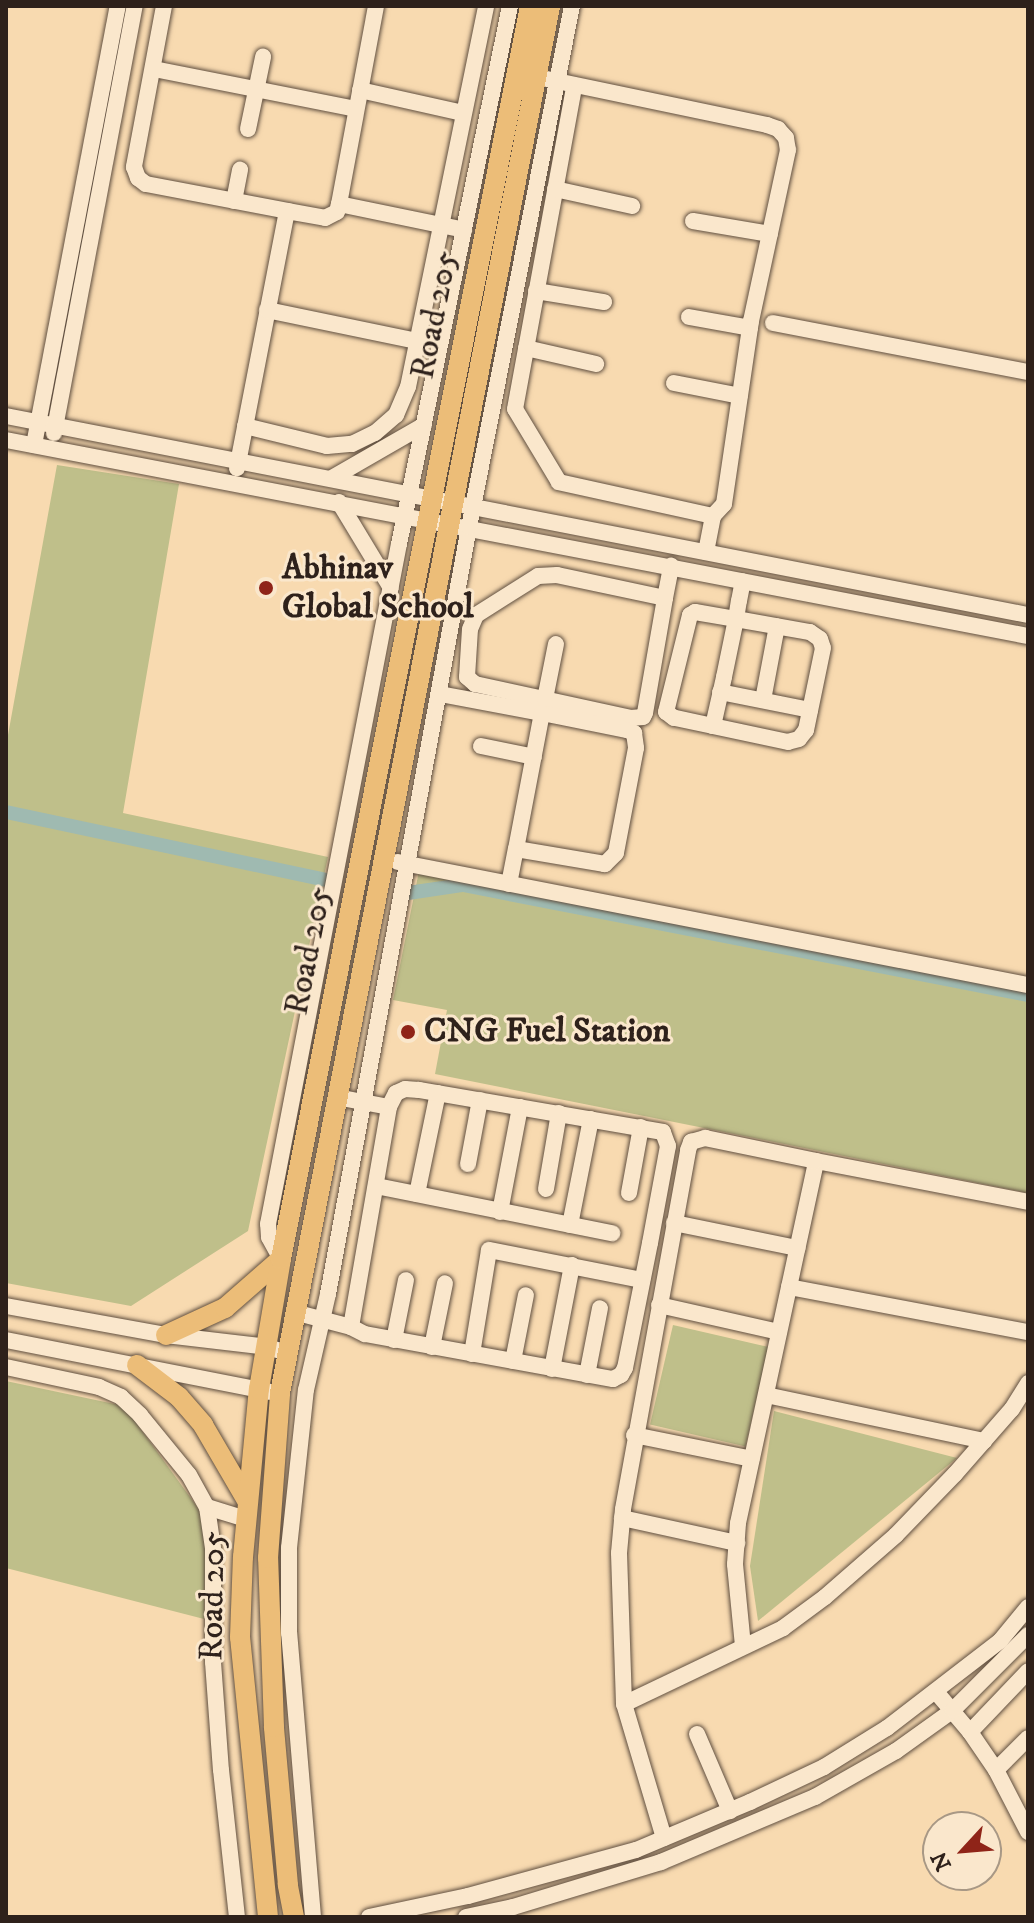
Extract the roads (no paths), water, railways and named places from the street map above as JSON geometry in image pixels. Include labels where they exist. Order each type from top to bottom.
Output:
[{"type":"main road","name":"Road 205","points":[[277,1350],[294,1312],[550,6]]},
{"type":"main road","name":"Road 205","points":[[268,1917],[240,1637],[247,1511],[277,1350],[281,1259],[428,519],[520,9]]},
{"type":"main road","points":[[166,1335],[225,1308],[281,1259]]},
{"type":"main road","points":[[137,1365],[179,1397],[203,1425],[247,1511]]},
{"type":"main road","name":"Road 205","points":[[269,1391],[268,1573],[274,1727],[288,1885],[294,1917]]},
{"type":"street","points":[[42,447],[118,6]]},
{"type":"street","points":[[46,424],[135,6]]},
{"type":"street","points":[[164,6],[134,167],[138,178],[146,184],[325,218],[337,212],[339,204],[376,6]]},
{"type":"street","points":[[245,426],[327,446],[352,444],[375,433],[396,415],[408,387],[486,6]]},
{"type":"street","points":[[281,1259],[269,1237],[268,1224],[405,515],[464,230],[520,9],[492,6]]},
{"type":"street","points":[[313,1917],[289,1633],[289,1548],[306,1390],[408,864],[469,527],[572,6]]},
{"type":"street","points":[[248,129],[263,57]]},
{"type":"street","points":[[154,69],[356,109]]},
{"type":"street","points":[[536,77],[778,129],[786,138],[788,150],[750,328],[724,504],[713,516],[706,552]]},
{"type":"street","points":[[574,86],[515,409],[559,482],[713,516]]},
{"type":"street","points":[[360,90],[463,113]]},
{"type":"street","points":[[234,201],[240,170]]},
{"type":"street","points":[[555,189],[632,206]]},
{"type":"street","points":[[339,204],[464,230]]},
{"type":"street","points":[[234,481],[287,211]]},
{"type":"street","points":[[693,221],[770,234]]},
{"type":"street","points":[[536,291],[604,302]]},
{"type":"street","points":[[267,310],[417,341]]},
{"type":"street","points":[[689,317],[750,328]]},
{"type":"street","points":[[773,323],[1028,372]]},
{"type":"street","points":[[526,348],[596,364]]},
{"type":"street","points":[[674,383],[740,396]]},
{"type":"street","points":[[6,416],[1028,615]]},
{"type":"street","points":[[332,478],[424,425]]},
{"type":"street","points":[[6,440],[234,481],[1028,636]]},
{"type":"street","points":[[339,502],[391,588]]},
{"type":"street","points":[[440,694],[643,717],[671,566]]},
{"type":"street","points":[[516,849],[595,865],[613,860],[637,740],[634,733],[471,682],[466,670],[470,629],[476,615],[545,575],[665,598]]},
{"type":"street","points":[[713,726],[743,581]]},
{"type":"street","points":[[695,612],[777,626],[810,632],[823,643],[803,735],[788,742],[674,718],[666,712],[687,618],[695,612]]},
{"type":"street","points":[[763,700],[777,626]]},
{"type":"street","points":[[509,884],[556,644]]},
{"type":"street","points":[[720,692],[810,710]]},
{"type":"street","points":[[481,746],[534,757]]},
{"type":"street","points":[[381,859],[1028,985]]},
{"type":"street","points":[[294,1312],[394,1340],[613,1379],[621,1375],[642,1280],[668,1146],[663,1132],[438,1093],[405,1089],[396,1093],[389,1107],[351,1327]]},
{"type":"street","points":[[417,1194],[438,1093]]},
{"type":"street","points":[[336,1097],[389,1107]]},
{"type":"street","points":[[468,1164],[480,1100]]},
{"type":"street","points":[[500,1212],[520,1107]]},
{"type":"street","points":[[546,1189],[559,1113]]},
{"type":"street","points":[[570,1225],[591,1119]]},
{"type":"street","points":[[629,1193],[641,1127]]},
{"type":"street","points":[[664,1838],[624,1704],[619,1553],[634,1435],[688,1150],[698,1138],[1028,1202]]},
{"type":"street","points":[[743,1646],[737,1605],[737,1543],[816,1161]]},
{"type":"street","points":[[376,1186],[612,1233]]},
{"type":"street","points":[[674,1223],[797,1248]]},
{"type":"street","points":[[472,1354],[489,1250],[642,1280]]},
{"type":"street","points":[[552,1369],[572,1265]]},
{"type":"street","points":[[394,1340],[406,1280]]},
{"type":"street","points":[[432,1347],[445,1283]]},
{"type":"street","points":[[789,1287],[1028,1332]]},
{"type":"street","points":[[513,1361],[526,1295]]},
{"type":"street","points":[[659,1305],[779,1332]]},
{"type":"street","points":[[6,1306],[166,1335],[277,1350]]},
{"type":"street","points":[[587,1375],[600,1308]]},
{"type":"street","points":[[6,1340],[269,1391]]},
{"type":"street","points":[[6,1367],[99,1387],[121,1397],[140,1415],[189,1475],[207,1507],[213,1548],[213,1662],[237,1917]]},
{"type":"street","points":[[624,1704],[783,1628],[825,1597],[896,1535],[1012,1409],[1028,1383]]},
{"type":"street","points":[[766,1395],[984,1441]]},
{"type":"street","points":[[634,1435],[752,1459]]},
{"type":"street","points":[[207,1507],[247,1511]]},
{"type":"street","points":[[622,1518],[737,1543]]},
{"type":"street","points":[[369,1917],[468,1896],[636,1850],[824,1767],[937,1693],[1000,1641],[1028,1607]]},
{"type":"street","points":[[466,1917],[528,1902],[689,1850],[815,1797],[896,1751],[953,1710],[1028,1635]]},
{"type":"street","points":[[970,1732],[1028,1671]]},
{"type":"street","points":[[937,1693],[970,1732],[1024,1812],[1028,1832]]},
{"type":"street","points":[[697,1734],[730,1811]]},
{"type":"street","points":[[996,1770],[1028,1738]]},
{"type":"waterway","points":[[6,812],[327,880]]},
{"type":"waterway","points":[[408,893],[463,885],[1028,995]]},
{"type":"place","name":"Abhinav Global School","points":[[266,588]]},
{"type":"place","name":"CNG Fuel Station","points":[[408,1032]]}]
